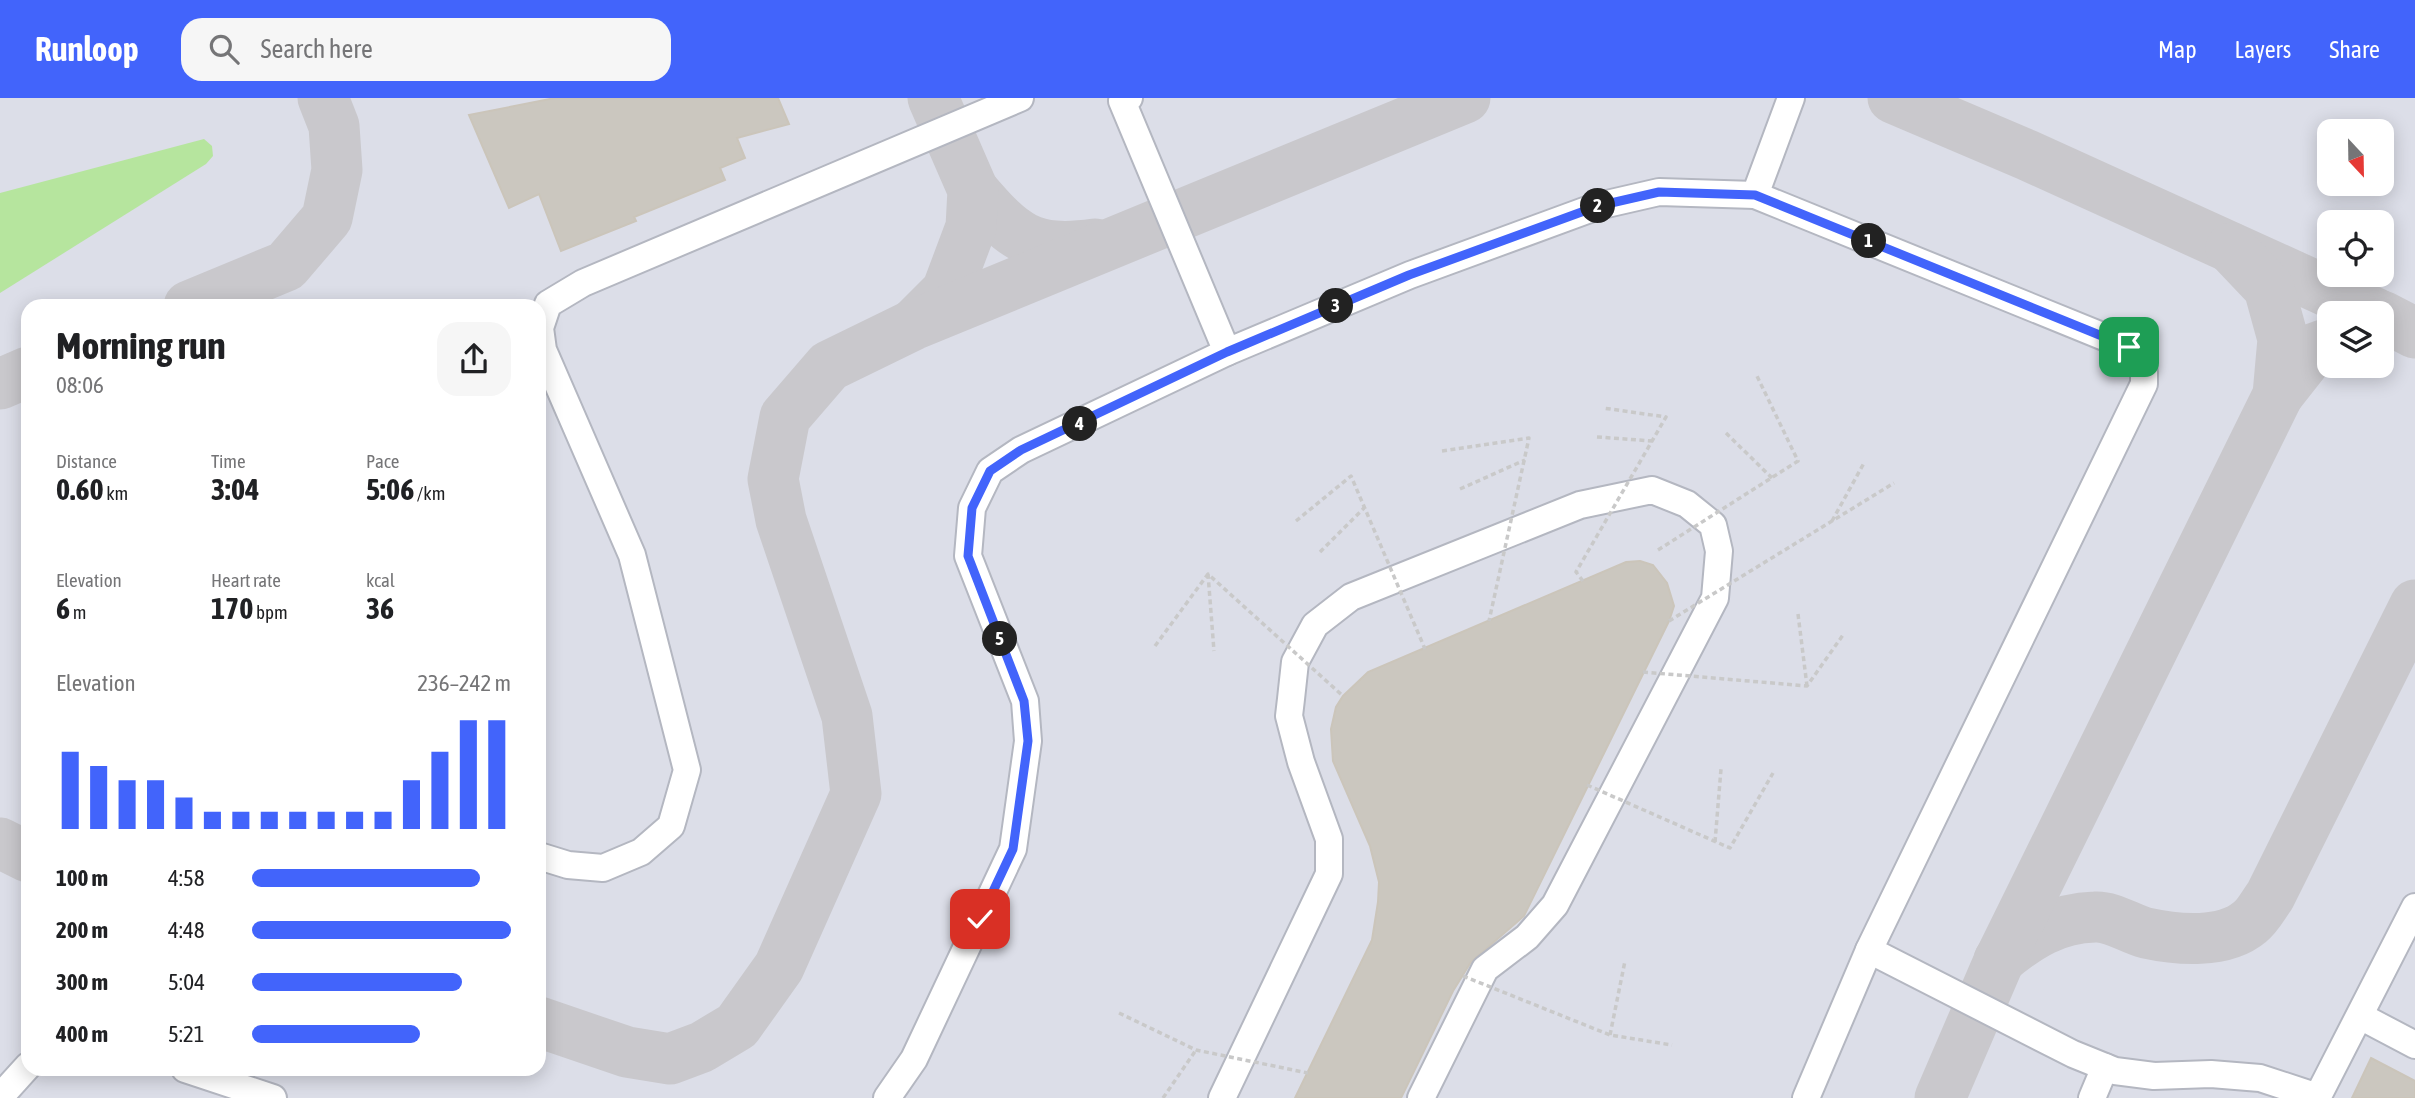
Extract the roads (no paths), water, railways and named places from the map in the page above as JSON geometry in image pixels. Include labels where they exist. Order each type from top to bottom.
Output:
[{"type":"lane","points":[[546,305],[583,283],[1020,98]]},
{"type":"lane","points":[[1755,195],[1791,98]]},
{"type":"lane","points":[[1121,99],[1227,352]]},
{"type":"lane","points":[[887,1098],[914,1059],[1013,849],[1028,741],[1024,701],[968,556],[972,508],[990,471],[1021,450],[1227,352],[1409,275],[1598,206],[1659,192],[1755,195],[2129,347],[2144,372],[2144,384],[1869,950],[1806,1098]]},
{"type":"lane","points":[[546,362],[632,555],[687,770],[671,826],[641,852],[603,868],[568,864],[546,858]]},
{"type":"lane","points":[[1222,1098],[1329,874],[1329,839],[1301,762],[1289,716],[1295,662],[1315,625],[1352,597],[1580,505],[1653,490],[1687,504],[1713,525],[1719,551],[1715,598],[1555,905],[1527,937],[1485,969],[1421,1098]]},
{"type":"lane","points":[[1869,950],[2073,1055],[2105,1067],[2154,1076],[2211,1074],[2260,1078],[2318,1098],[2415,907]]},
{"type":"lane","points":[[2360,1016],[2415,1045]]},
{"type":"lane","points":[[2092,1098],[2105,1067]]},
{"type":"lane","points":[[0,1097],[21,1074]]},
{"type":"lane","points":[[206,1076],[274,1098]]}]
